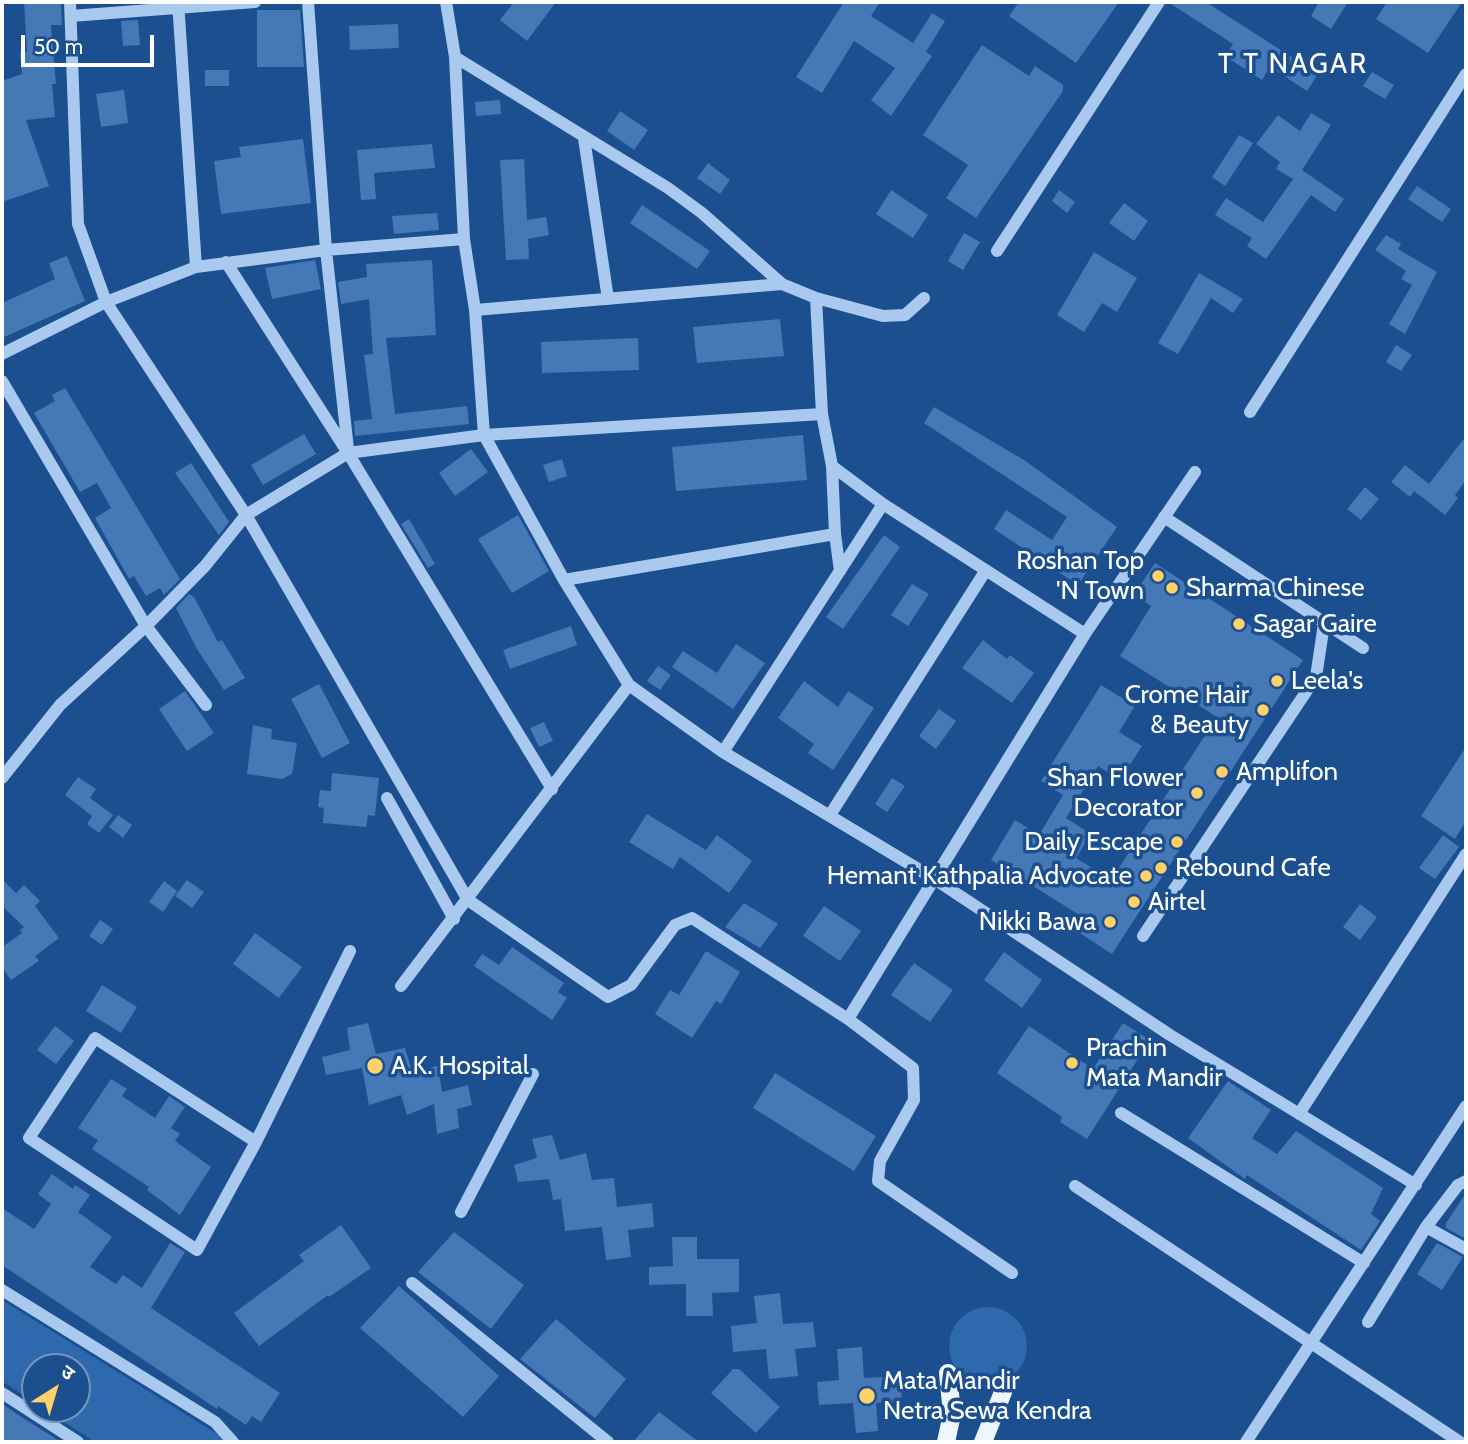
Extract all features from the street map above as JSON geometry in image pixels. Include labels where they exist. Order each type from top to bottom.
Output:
[{"type":"main road","points":[[946,1442],[953,1414],[948,1373]]},
{"type":"main road","points":[[983,1442],[1003,1392]]},
{"type":"street","points":[[70,2],[78,224],[106,302],[246,515],[468,900],[608,997],[631,985],[675,925],[692,918],[848,1019],[913,1068],[914,1100],[880,1161],[878,1181],[1012,1273]]},
{"type":"street","points":[[71,16],[255,2]]},
{"type":"street","points":[[308,2],[327,250],[348,453]]},
{"type":"street","points":[[446,2],[455,57],[464,239],[475,310],[484,435],[564,580],[629,685],[723,752],[933,878],[1170,1035],[1416,1185]]},
{"type":"street","points":[[998,251],[1159,2]]},
{"type":"street","points":[[178,6],[197,267]]},
{"type":"street","points":[[455,57],[676,194],[782,284],[816,298],[883,316],[905,315],[923,298]]},
{"type":"street","points":[[1250,412],[1466,74]]},
{"type":"street","points":[[584,138],[608,299]]},
{"type":"street","points":[[2,354],[106,302],[197,267],[226,261],[327,250],[464,239]]},
{"type":"street","points":[[226,261],[348,453],[552,789]]},
{"type":"street","points":[[475,310],[782,284]]},
{"type":"street","points":[[816,298],[822,414],[832,466],[835,534],[840,572]]},
{"type":"street","points":[[2,381],[146,626],[205,705]]},
{"type":"street","points":[[2,778],[60,705],[146,626],[205,566],[246,515],[348,453],[484,435],[822,414]]},
{"type":"street","points":[[832,466],[883,504],[1085,634]]},
{"type":"street","points":[[848,1019],[1085,634],[1195,472]]},
{"type":"street","points":[[723,752],[883,504]]},
{"type":"street","points":[[1164,517],[1363,648]]},
{"type":"street","points":[[564,580],[835,534]]},
{"type":"street","points":[[831,815],[986,570]]},
{"type":"street","points":[[1143,936],[1316,677],[1324,624]]},
{"type":"street","points":[[401,986],[629,685]]},
{"type":"street","points":[[387,798],[454,919]]},
{"type":"street","points":[[1299,1114],[1466,854]]},
{"type":"street","points":[[256,1142],[94,1038],[29,1138],[197,1250],[256,1142],[350,951]]},
{"type":"street","points":[[461,1212],[533,1074]]},
{"type":"street","points":[[1121,1113],[1364,1263]]},
{"type":"street","points":[[1246,1442],[1464,1114]]},
{"type":"street","points":[[1368,1322],[1426,1227],[1458,1185],[1466,1181]]},
{"type":"street","points":[[1075,1186],[1460,1442]]},
{"type":"street","points":[[1426,1227],[1466,1249]]},
{"type":"street","points":[[412,1283],[608,1442]]},
{"type":"street","points":[[2,1290],[215,1422],[233,1442]]},
{"type":"street","points":[[2,1393],[78,1442]]},
{"type":"shaded area","points":[[2,1300],[87,1353],[21,1353],[21,1394],[2,1381]]},
{"type":"shaded area","points":[[988,1307],[1003,1310],[1016,1318],[1024,1331],[1027,1346],[1024,1361],[1016,1374],[1003,1382],[988,1385],[973,1382],[960,1374],[952,1361],[949,1346],[952,1331],[960,1318],[973,1310]]},
{"type":"shaded area","points":[[91,1355],[222,1437],[223,1442],[95,1442],[66,1423],[91,1423]]},
{"type":"building","points":[[24,2],[61,2],[62,25],[51,25],[56,84],[52,84],[55,117],[26,120],[49,186],[2,202],[2,81],[22,74],[20,52],[27,52]]},
{"type":"building","points":[[514,2],[556,2],[527,41],[500,20]]},
{"type":"building","points":[[844,2],[880,2],[871,16],[913,43],[932,13],[945,21],[926,52],[932,56],[891,116],[871,100],[895,68],[854,41],[822,93],[796,77]]},
{"type":"building","points":[[1019,2],[1119,2],[1076,63],[1009,16]]},
{"type":"building","points":[[1168,2],[1206,2],[1318,74],[1307,91],[1270,67],[1262,80],[1225,56],[1233,44]]},
{"type":"building","points":[[1319,2],[1348,2],[1331,29],[1311,16]]},
{"type":"building","points":[[1387,2],[1462,2],[1428,53],[1376,19]]},
{"type":"building","points":[[257,10],[300,10],[304,67],[257,67]]},
{"type":"building","points":[[138,20],[140,45],[123,46],[121,21]]},
{"type":"building","points":[[398,24],[399,48],[350,50],[349,26]]},
{"type":"building","points":[[982,45],[1029,76],[1035,66],[1063,85],[1063,91],[976,218],[946,198],[968,165],[923,135]]},
{"type":"building","points":[[205,70],[229,70],[229,86],[205,86]]},
{"type":"building","points":[[1372,72],[1394,85],[1385,99],[1363,86]]},
{"type":"building","points":[[124,90],[128,123],[101,127],[96,94]]},
{"type":"building","points":[[500,100],[501,114],[476,116],[475,102]]},
{"type":"building","points":[[620,111],[648,130],[634,150],[607,131]]},
{"type":"building","points":[[1311,113],[1331,125],[1302,170],[1344,199],[1335,212],[1311,195],[1266,259],[1247,246],[1252,238],[1215,215],[1226,198],[1263,222],[1293,179],[1276,169],[1280,162],[1256,144],[1278,115],[1300,131]]},
{"type":"building","points":[[1239,135],[1253,143],[1225,186],[1212,177]]},
{"type":"building","points":[[303,139],[311,203],[221,214],[214,161],[241,157],[239,147]]},
{"type":"building","points":[[432,144],[435,168],[374,173],[376,199],[361,200],[357,150]]},
{"type":"building","points":[[524,159],[527,220],[546,217],[549,235],[528,239],[529,259],[506,260],[500,160]]},
{"type":"building","points":[[708,163],[730,180],[720,194],[697,178]]},
{"type":"building","points":[[1417,186],[1451,209],[1442,222],[1408,199]]},
{"type":"building","points":[[891,190],[928,215],[913,238],[876,214]]},
{"type":"building","points":[[1059,190],[1075,202],[1067,213],[1052,201]]},
{"type":"building","points":[[1124,203],[1148,221],[1134,241],[1109,223]]},
{"type":"building","points":[[642,205],[710,251],[697,269],[630,223]]},
{"type":"building","points":[[437,213],[439,230],[394,234],[392,216]]},
{"type":"building","points":[[964,233],[980,242],[963,270],[948,261]]},
{"type":"building","points":[[1386,235],[1401,244],[1398,249],[1437,272],[1405,334],[1389,324],[1412,285],[1401,279],[1406,271],[1375,250]]},
{"type":"building","points":[[1094,252],[1137,278],[1117,312],[1102,303],[1084,332],[1057,315]]},
{"type":"building","points":[[67,256],[85,301],[2,338],[2,303],[55,279],[49,263]]},
{"type":"building","points":[[315,260],[321,289],[272,299],[265,268]]},
{"type":"building","points":[[432,260],[436,335],[386,338],[395,414],[467,406],[469,424],[355,436],[354,421],[372,419],[364,355],[373,354],[369,299],[341,304],[338,282],[367,277],[366,264]]},
{"type":"building","points":[[1199,273],[1243,299],[1233,313],[1211,298],[1178,354],[1158,343]]},
{"type":"building","points":[[780,319],[784,356],[697,363],[693,327]]},
{"type":"building","points":[[638,338],[639,370],[542,373],[541,342]]},
{"type":"building","points":[[1396,345],[1412,355],[1401,371],[1386,362]]},
{"type":"building","points":[[65,388],[180,579],[164,595],[160,588],[146,596],[134,576],[129,579],[95,518],[111,508],[97,483],[80,492],[34,413],[55,401],[52,395]]},
{"type":"building","points":[[934,407],[1024,460],[1117,527],[1078,585],[994,529],[1006,510],[1052,540],[1067,517],[924,423]]},
{"type":"building","points":[[304,434],[316,454],[263,485],[251,465]]},
{"type":"building","points":[[803,435],[807,480],[676,491],[672,447]]},
{"type":"building","points":[[1466,436],[1466,480],[1455,495],[1458,498],[1445,515],[1414,491],[1410,497],[1391,482],[1405,465],[1429,484]]},
{"type":"building","points":[[471,449],[488,472],[455,496],[439,473]]},
{"type":"building","points":[[562,459],[567,476],[549,482],[543,465]]},
{"type":"building","points":[[191,463],[229,522],[219,535],[175,473]]},
{"type":"building","points":[[1365,487],[1379,499],[1361,520],[1347,509]]},
{"type":"building","points":[[518,515],[549,571],[512,593],[478,539]]},
{"type":"building","points":[[409,519],[435,564],[428,568],[401,524]]},
{"type":"building","points":[[884,535],[900,547],[843,629],[826,617]]},
{"type":"building","points":[[1155,563],[1303,660],[1112,954],[1078,932],[1086,919],[991,860],[1015,820],[1039,835],[1063,795],[1041,781],[1101,685],[1135,706],[1119,732],[1142,746],[1120,780],[1098,766],[1066,818],[1091,834],[1076,858],[1111,880],[1217,717],[1120,656],[1151,606],[1134,595]]},
{"type":"building","points":[[912,584],[929,594],[908,626],[891,615]]},
{"type":"building","points":[[189,594],[194,597],[218,642],[222,640],[245,678],[224,690],[197,649],[176,608]]},
{"type":"building","points":[[571,626],[577,645],[510,669],[503,650]]},
{"type":"building","points":[[983,640],[1007,659],[1010,655],[1034,673],[1012,703],[962,668]]},
{"type":"building","points":[[736,644],[765,663],[733,709],[672,667],[683,651],[717,673]]},
{"type":"building","points":[[658,666],[671,675],[660,690],[647,681]]},
{"type":"building","points":[[804,681],[838,707],[848,691],[874,708],[833,770],[808,753],[814,744],[778,718]]},
{"type":"building","points":[[319,684],[350,743],[322,758],[291,699]]},
{"type":"building","points":[[185,691],[214,733],[187,751],[159,709]]},
{"type":"building","points":[[939,709],[956,721],[936,749],[919,736]]},
{"type":"building","points":[[544,722],[553,741],[539,747],[530,728]]},
{"type":"building","points":[[253,725],[272,729],[271,739],[297,743],[292,774],[282,779],[247,774]]},
{"type":"building","points":[[1466,747],[1466,821],[1455,839],[1421,816]]},
{"type":"building","points":[[332,773],[379,778],[375,816],[368,815],[366,827],[323,823],[324,808],[318,807],[320,790],[331,791]]},
{"type":"building","points":[[78,777],[96,789],[90,798],[113,815],[99,833],[87,824],[92,816],[65,795]]},
{"type":"building","points":[[892,778],[905,786],[887,812],[875,804]]},
{"type":"building","points":[[647,814],[706,850],[717,835],[752,861],[729,893],[680,857],[673,869],[629,842]]},
{"type":"building","points":[[118,815],[132,825],[123,838],[109,827]]},
{"type":"building","points":[[1443,835],[1459,847],[1435,879],[1419,868]]},
{"type":"building","points":[[2,879],[16,893],[24,885],[40,901],[35,906],[59,938],[35,956],[39,961],[11,980],[2,967],[2,947],[22,933],[20,930],[24,927],[2,906]]},
{"type":"building","points":[[187,880],[204,892],[192,908],[175,896]]},
{"type":"building","points":[[164,881],[177,891],[163,912],[149,902]]},
{"type":"building","points":[[744,903],[778,924],[760,948],[725,927]]},
{"type":"building","points":[[1360,904],[1377,917],[1360,940],[1343,927]]},
{"type":"building","points":[[824,906],[861,931],[840,961],[803,936]]},
{"type":"building","points":[[100,920],[113,929],[102,945],[89,936]]},
{"type":"building","points":[[255,933],[302,967],[279,998],[233,964]]},
{"type":"building","points":[[512,947],[564,983],[558,992],[567,998],[552,1020],[474,966],[482,954],[499,965]]},
{"type":"building","points":[[706,951],[740,972],[721,1004],[716,1001],[692,1038],[655,1014],[670,990],[679,995]]},
{"type":"building","points":[[1004,952],[1042,980],[1022,1008],[984,980]]},
{"type":"building","points":[[914,963],[953,990],[930,1022],[891,995]]},
{"type":"building","points":[[102,985],[137,1007],[121,1033],[86,1011]]},
{"type":"building","points":[[368,1023],[376,1054],[405,1048],[412,1071],[438,1066],[442,1092],[468,1085],[472,1105],[457,1109],[459,1128],[437,1134],[434,1104],[407,1115],[401,1095],[369,1105],[362,1068],[326,1075],[322,1057],[350,1050],[347,1028]]},
{"type":"building","points":[[1123,1023],[1150,1040],[1087,1139],[1060,1122],[1062,1117],[997,1073],[1029,1026],[1093,1069]]},
{"type":"building","points":[[55,1026],[74,1041],[56,1064],[37,1050]]},
{"type":"building","points":[[775,1073],[876,1136],[854,1171],[753,1108]]},
{"type":"building","points":[[111,1079],[127,1089],[122,1096],[155,1118],[169,1096],[185,1107],[171,1128],[180,1134],[175,1141],[211,1167],[180,1215],[147,1190],[149,1187],[92,1149],[98,1140],[78,1128]]},
{"type":"building","points":[[1228,1081],[1271,1110],[1252,1138],[1277,1154],[1296,1131],[1383,1188],[1371,1214],[1380,1221],[1361,1250],[1247,1175],[1245,1179],[1188,1138]]},
{"type":"building","points":[[552,1135],[560,1160],[586,1153],[592,1180],[614,1178],[617,1207],[652,1203],[654,1227],[628,1230],[631,1257],[606,1260],[602,1227],[565,1231],[561,1199],[553,1200],[549,1179],[518,1182],[514,1165],[537,1158],[532,1139]]},
{"type":"building","points":[[52,1174],[73,1189],[75,1185],[90,1195],[78,1212],[112,1237],[90,1267],[116,1284],[123,1275],[142,1288],[170,1243],[185,1252],[151,1308],[280,1393],[261,1422],[252,1416],[246,1425],[218,1406],[217,1409],[2,1265],[2,1208],[34,1229],[51,1204],[38,1194]]},
{"type":"building","points":[[1466,1193],[1466,1239],[1446,1228],[1446,1223]]},
{"type":"building","points":[[341,1225],[371,1268],[329,1297],[328,1295],[259,1346],[234,1313],[304,1261],[299,1255]]},
{"type":"building","points":[[454,1232],[524,1285],[491,1329],[418,1272]]},
{"type":"building","points":[[672,1237],[697,1237],[697,1259],[739,1259],[739,1292],[712,1293],[713,1316],[686,1316],[686,1284],[649,1285],[649,1267],[673,1266]]},
{"type":"building","points":[[1437,1243],[1463,1257],[1442,1290],[1417,1274]]},
{"type":"building","points":[[399,1286],[499,1376],[463,1417],[360,1328]]},
{"type":"building","points":[[780,1293],[783,1324],[813,1322],[816,1347],[795,1349],[798,1376],[769,1379],[766,1349],[733,1352],[731,1326],[757,1323],[754,1296]]},
{"type":"building","points":[[556,1319],[626,1379],[595,1418],[520,1359]]},
{"type":"building","points":[[862,1347],[864,1378],[900,1376],[902,1401],[876,1403],[878,1431],[856,1433],[853,1403],[819,1405],[817,1382],[839,1380],[837,1349]]},
{"type":"building","points":[[733,1369],[739,1369],[780,1407],[756,1433],[711,1393]]},
{"type":"building","points":[[2,1404],[21,1417],[21,1423],[31,1423],[61,1442],[2,1442]]},
{"type":"building","points":[[659,1412],[699,1442],[633,1442]]},
{"type":"place","name":"Roshan Top 'N Town","points":[[1158,576]]},
{"type":"place","name":"Sharma Chinese","points":[[1172,588]]},
{"type":"place","name":"Sagar Gaire","points":[[1239,624]]},
{"type":"place","name":"Leela's","points":[[1277,681]]},
{"type":"place","name":"Crome Hair & Beauty","points":[[1263,710]]},
{"type":"place","name":"Amplifon","points":[[1222,772]]},
{"type":"place","name":"Shan Flower Decorator","points":[[1197,793]]},
{"type":"place","name":"Daily Escape","points":[[1177,842]]},
{"type":"place","name":"Rebound Cafe","points":[[1161,868]]},
{"type":"place","name":"Hemant Kathpalia Advocate","points":[[1146,876]]},
{"type":"place","name":"Airtel","points":[[1134,902]]},
{"type":"place","name":"Nikki Bawa","points":[[1110,922]]},
{"type":"place","name":"Prachin Mata Mandir","points":[[1072,1063]]},
{"type":"place","name":"A.K. Hospital","points":[[375,1066]]},
{"type":"place","name":"Mata Mandir Netra Sewa Kendra","points":[[867,1396]]},
{"type":"district","name":"T T NAGAR","points":[[1293,65]]}]
